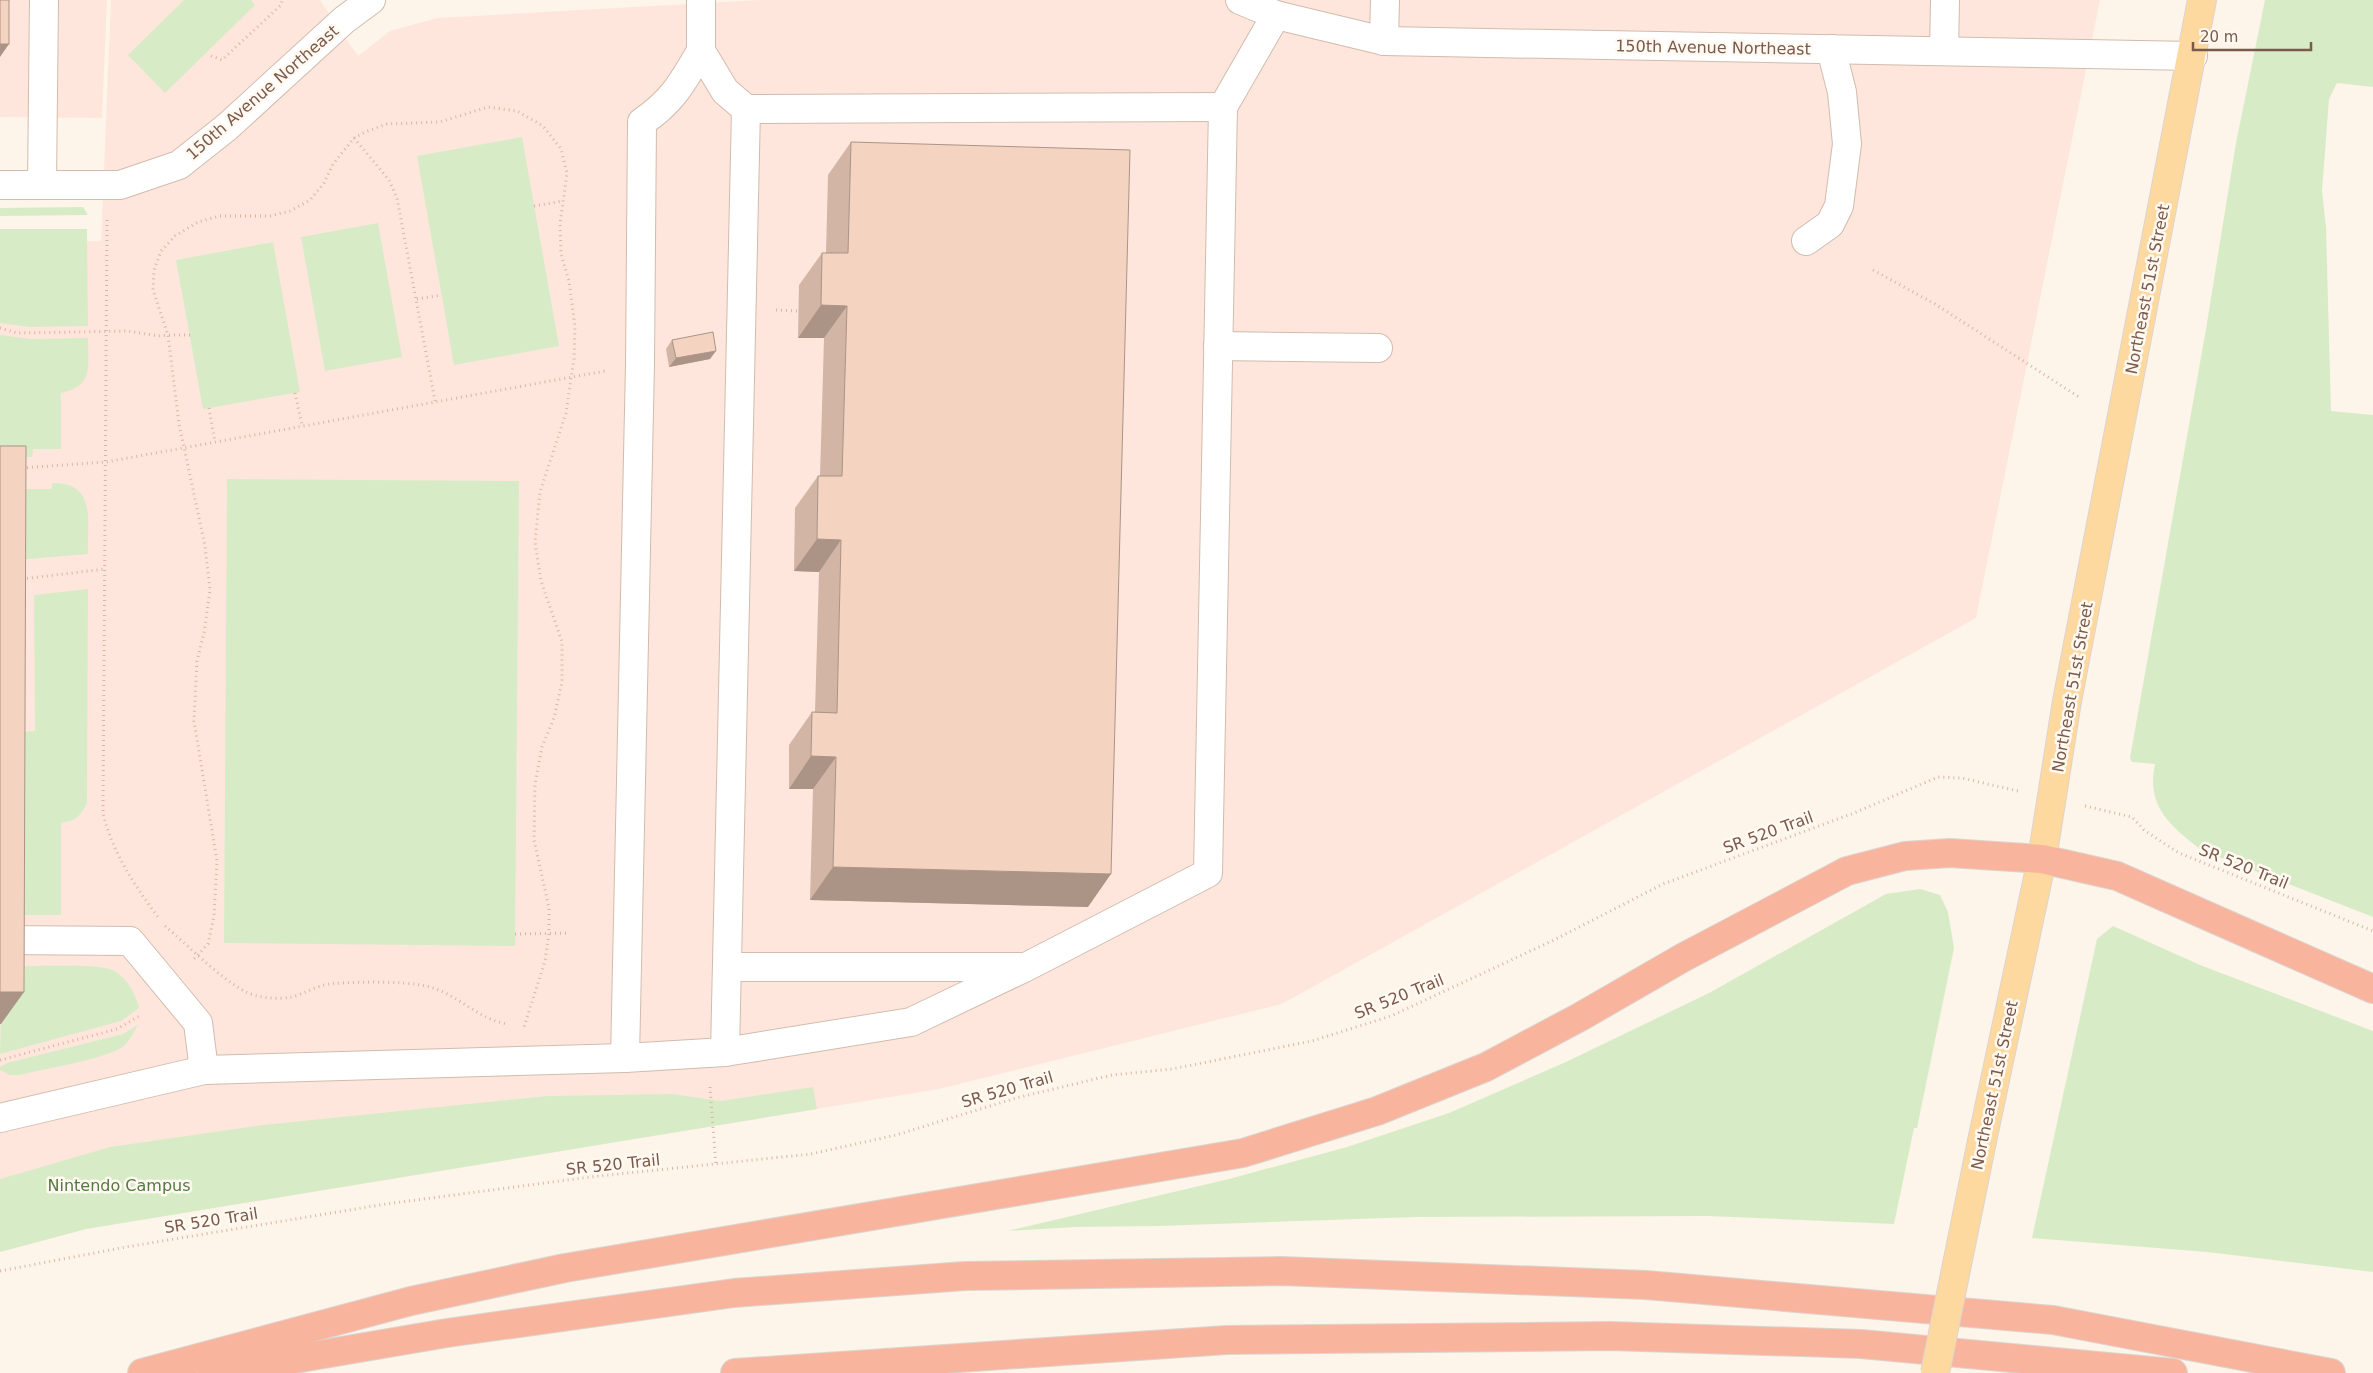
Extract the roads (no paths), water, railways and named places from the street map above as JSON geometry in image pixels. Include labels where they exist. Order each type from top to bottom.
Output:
[{"type":"highway","points":[[142,1373],[411,1301],[565,1268],[1243,1153],[1377,1111],[1486,1067],[1580,1017],[1684,957],[1847,871],[1905,856],[1950,853],[2042,859],[2117,876],[2373,989]]},
{"type":"highway","points":[[212,1373],[447,1333],[734,1293],[965,1276],[1281,1271],[1646,1285],[2053,1320],[2331,1373]]},
{"type":"highway","points":[[734,1373],[1227,1340],[1610,1336],[1861,1344],[2173,1373]]},
{"type":"main road","name":"Northeast 51st Street","points":[[1935,1373],[2042,859],[2069,691],[2193,56],[2202,0]]},
{"type":"street","points":[[42,185],[44,0]]},
{"type":"street","name":"150th Avenue Northeast","points":[[0,185],[120,185],[179,165],[227,127],[344,20],[371,0]]},
{"type":"street","points":[[701,0],[701,51],[725,91],[746,109],[1223,106]]},
{"type":"street","name":"150th Avenue Northeast","points":[[1240,0],[1276,15],[1384,41],[2193,56]]},
{"type":"street","points":[[1384,41],[1385,0]]},
{"type":"street","points":[[1944,51],[1945,0]]},
{"type":"street","points":[[0,1118],[204,1070],[625,1058],[716,1053],[910,1022],[1026,967],[1208,872],[1223,106],[1276,15]]},
{"type":"street","points":[[1806,241],[1830,224],[1839,206],[1847,144],[1842,92],[1831,49]]},
{"type":"street","points":[[625,1058],[640,364],[642,122],[662,109],[676,92],[701,51]]},
{"type":"street","points":[[716,1053],[728,967],[746,109]]},
{"type":"street","points":[[1218,346],[1378,348]]},
{"type":"street","points":[[2,940],[130,942],[198,1023],[204,1070]]},
{"type":"street","points":[[728,967],[1026,967]]},
{"type":"park label","name":"Nintendo Campus","points":[[119,1185]]}]
